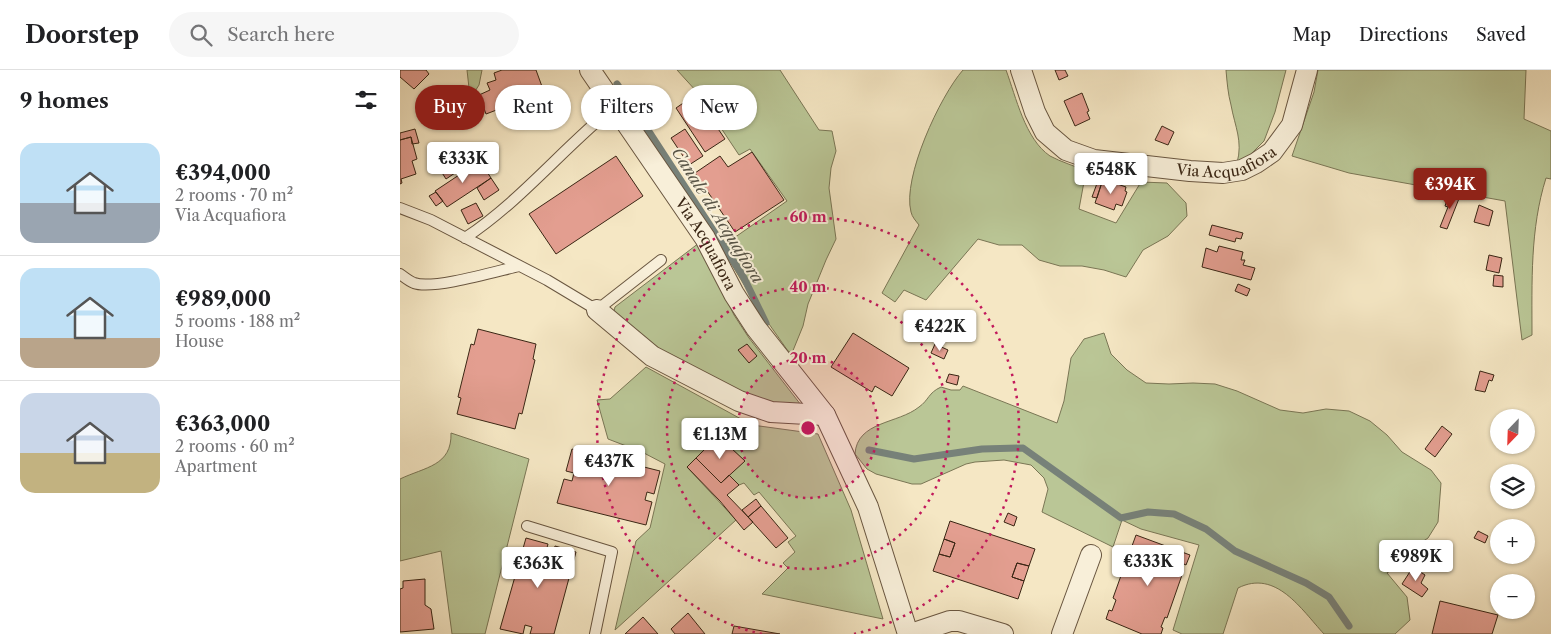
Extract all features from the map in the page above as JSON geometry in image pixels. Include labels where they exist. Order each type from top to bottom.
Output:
[{"type":"street","name":"Via Acquafiora","points":[[590,70],[600,85]]},
{"type":"street","name":"Via Acquafiora","points":[[1021,70],[1035,112],[1045,132],[1066,150],[1094,160],[1190,171],[1223,172],[1242,170],[1272,152],[1292,125],[1307,70]]},
{"type":"street","name":"Via Acquafiora","points":[[631,130],[705,238],[734,294],[756,328],[825,415],[868,507],[910,634],[950,621],[959,621],[1003,634]]},
{"type":"street","points":[[597,310],[652,356],[739,401],[771,412],[825,415]]},
{"type":"street","points":[[1062,634],[1091,556]]},
{"type":"lane","points":[[465,238],[501,211],[587,130]]},
{"type":"lane","points":[[400,208],[431,220],[547,280],[597,310],[661,260]]},
{"type":"lane","points":[[400,274],[414,283],[442,283],[519,266]]},
{"type":"lane","points":[[527,526],[612,552],[595,634]]},
{"type":"green space","points":[[467,70],[482,70],[479,85],[469,85]]},
{"type":"green space","points":[[677,70],[780,70],[819,130],[832,131],[836,151],[831,168],[829,188],[836,239],[808,304],[803,326],[792,353],[788,351],[762,314],[721,247],[787,201],[750,149],[739,155],[722,130],[757,130],[757,85],[691,85]]},
{"type":"green space","points":[[963,70],[1006,70],[1022,117],[1041,149],[1054,158],[1086,171],[1079,209],[1116,223],[1141,182],[1167,183],[1186,203],[1187,216],[1168,236],[1143,250],[1126,277],[1082,266],[1060,266],[1039,260],[1022,245],[999,245],[978,239],[926,300],[904,290],[895,302],[882,293],[919,225],[912,214],[910,197],[917,159],[934,117]]},
{"type":"green space","points":[[1226,70],[1286,70],[1275,112],[1264,141],[1247,158],[1237,163],[1239,141],[1229,97]]},
{"type":"green space","points":[[1318,70],[1526,70],[1524,119],[1551,131],[1551,179],[1546,178],[1541,197],[1533,256],[1532,335],[1522,340],[1505,201],[1349,173],[1292,156],[1314,92]]},
{"type":"green space","points":[[699,243],[734,315],[749,338],[801,405],[769,403],[719,383],[686,366],[648,341],[614,311],[615,307]]},
{"type":"green space","points":[[1104,333],[1111,354],[1127,370],[1146,383],[1215,384],[1237,391],[1280,410],[1303,413],[1326,409],[1349,411],[1370,421],[1387,435],[1402,452],[1431,470],[1441,483],[1438,522],[1428,538],[1419,544],[1404,561],[1387,573],[1407,597],[1410,620],[1395,634],[1324,634],[1287,594],[1264,584],[1252,583],[1238,588],[1223,634],[1182,634],[1173,630],[1199,545],[1141,529],[1122,520],[1113,547],[1042,512],[1048,489],[1044,478],[1031,465],[1004,460],[975,462],[966,464],[921,484],[912,484],[876,474],[867,469],[855,454],[857,443],[863,435],[880,424],[910,413],[941,387],[960,390],[963,386],[1057,423],[1064,401],[1071,358],[1084,339]]},
{"type":"green space","points":[[646,367],[752,425],[818,434],[851,510],[883,619],[762,594],[788,568],[783,563],[795,552],[788,542],[796,536],[759,492],[754,495],[744,483],[739,485],[729,475],[745,461],[718,436],[687,467],[736,520],[615,630],[636,541],[650,528],[665,464],[642,452],[608,439],[597,400],[610,399]]},
{"type":"green space","points":[[451,433],[529,459],[485,634],[452,634],[441,551],[400,561],[400,479],[427,468],[442,459],[450,444]]},
{"type":"building","points":[[400,70],[426,70],[429,74],[418,85],[415,85],[414,89],[400,77]]},
{"type":"building","points":[[502,70],[536,70],[541,85],[495,85],[495,111],[486,114],[485,92],[490,90],[487,83],[496,80],[494,73]]},
{"type":"building","points":[[1055,70],[1065,70],[1068,76],[1059,80]]},
{"type":"building","points":[[1082,93],[1090,119],[1075,126],[1064,101]]},
{"type":"building","points":[[682,104],[682,117],[676,108]]},
{"type":"building","points":[[1162,126],[1174,132],[1168,145],[1155,140]]},
{"type":"building","points":[[415,129],[419,143],[412,144],[411,137],[400,140],[400,133]]},
{"type":"building","points":[[686,130],[703,156],[689,165],[671,138]]},
{"type":"building","points":[[690,130],[719,130],[725,139],[705,152]]},
{"type":"building","points":[[411,137],[417,159],[412,161],[416,174],[401,179],[402,183],[400,184],[400,140]]},
{"type":"building","points":[[452,149],[464,167],[446,179],[434,160]]},
{"type":"building","points":[[752,152],[784,200],[735,232],[695,173],[720,156],[728,167]]},
{"type":"building","points":[[616,156],[643,196],[556,254],[529,214]]},
{"type":"building","points":[[480,161],[491,178],[447,207],[435,191]]},
{"type":"building","points":[[491,178],[499,190],[484,200],[477,188]]},
{"type":"building","points":[[1099,178],[1103,179],[1097,198],[1092,197]]},
{"type":"building","points":[[1103,179],[1126,187],[1125,191],[1127,192],[1122,206],[1116,204],[1114,210],[1095,203]]},
{"type":"building","points":[[436,192],[443,201],[436,206],[429,196]]},
{"type":"building","points":[[1449,194],[1460,196],[1447,229],[1440,227],[1448,207],[1445,206]]},
{"type":"building","points":[[476,203],[483,216],[468,224],[461,210]]},
{"type":"building","points":[[1479,205],[1493,211],[1489,226],[1474,222]]},
{"type":"building","points":[[1212,225],[1243,233],[1241,239],[1236,238],[1235,242],[1209,235]]},
{"type":"building","points":[[1219,246],[1243,252],[1241,260],[1245,260],[1243,265],[1255,268],[1251,280],[1202,267],[1206,248],[1217,252]]},
{"type":"building","points":[[1489,255],[1502,258],[1499,273],[1486,270]]},
{"type":"building","points":[[1494,275],[1503,276],[1503,287],[1493,286]]},
{"type":"building","points":[[1238,284],[1250,289],[1247,296],[1235,291]]},
{"type":"building","points":[[478,329],[536,344],[533,359],[535,360],[522,414],[519,413],[515,429],[457,414],[461,398],[458,397],[471,344],[474,345]]},
{"type":"building","points":[[853,333],[909,368],[892,396],[875,386],[872,392],[831,367]]},
{"type":"building","points":[[747,344],[757,356],[749,363],[738,350]]},
{"type":"building","points":[[935,344],[948,350],[944,359],[931,353]]},
{"type":"building","points":[[1480,371],[1494,375],[1492,381],[1489,380],[1485,392],[1475,390]]},
{"type":"building","points":[[949,374],[959,376],[957,385],[946,382]]},
{"type":"building","points":[[1442,426],[1452,434],[1435,457],[1425,449]]},
{"type":"building","points":[[718,436],[745,461],[721,483],[696,458]]},
{"type":"building","points":[[572,449],[660,471],[654,494],[647,492],[645,500],[652,502],[646,525],[557,503],[564,479],[572,481],[574,473],[566,471]]},
{"type":"building","points":[[696,458],[721,483],[729,475],[739,485],[727,495],[753,522],[744,530],[720,501],[687,467]]},
{"type":"building","points":[[756,499],[761,506],[748,517],[742,510]]},
{"type":"building","points":[[761,506],[788,538],[776,548],[748,517]]},
{"type":"building","points":[[1008,513],[1017,517],[1014,526],[1004,522]]},
{"type":"building","points":[[950,521],[1035,549],[1029,566],[1017,563],[1012,577],[1024,581],[1018,599],[933,571],[939,554],[950,557],[955,543],[944,539]]},
{"type":"building","points":[[1478,531],[1488,536],[1485,543],[1474,538]]},
{"type":"building","points":[[1136,535],[1190,555],[1180,574],[1182,575],[1167,618],[1165,617],[1161,627],[1163,628],[1161,634],[1142,634],[1106,619],[1109,610],[1112,611],[1116,600],[1113,598],[1128,556],[1131,557]]},
{"type":"building","points":[[526,538],[548,544],[545,555],[552,557],[555,546],[576,552],[554,634],[530,634],[532,627],[525,625],[523,634],[500,629]]},
{"type":"building","points":[[944,539],[955,543],[950,557],[939,554]]},
{"type":"building","points":[[1017,563],[1029,566],[1024,581],[1012,577]]},
{"type":"building","points":[[1413,567],[1425,575],[1421,583],[1428,589],[1422,597],[1402,584]]},
{"type":"building","points":[[425,579],[425,605],[431,609],[434,629],[400,632],[400,589],[403,588],[403,581]]},
{"type":"building","points":[[1440,601],[1490,613],[1490,619],[1497,619],[1492,634],[1432,634]]},
{"type":"building","points":[[688,613],[705,634],[675,634],[671,629]]},
{"type":"building","points":[[643,617],[658,634],[625,634]]},
{"type":"building","points":[[734,626],[780,634],[732,634]]},
{"type":"waterway","name":"Canale di Acquafiora","points":[[648,130],[743,276],[766,323]]},
{"type":"waterway","points":[[869,450],[914,459],[982,449],[1023,448],[1121,518],[1148,512],[1174,514],[1206,529],[1235,551],[1306,583],[1329,597],[1349,626]]}]
